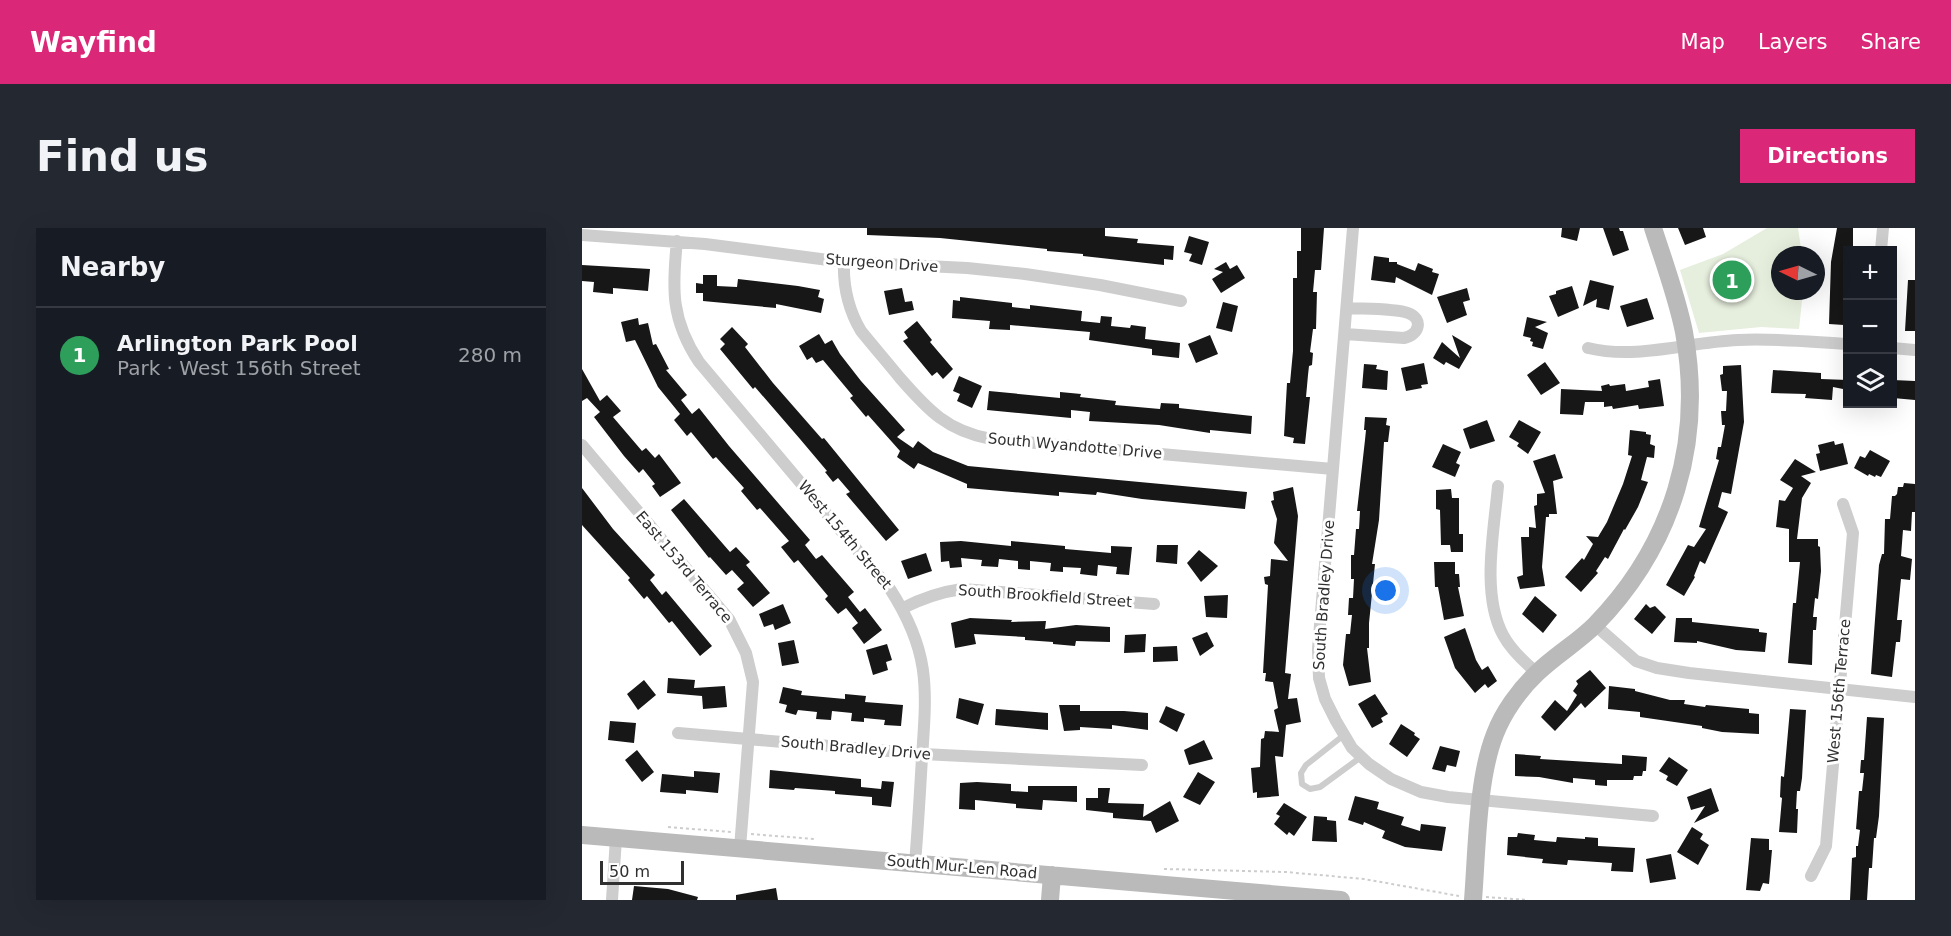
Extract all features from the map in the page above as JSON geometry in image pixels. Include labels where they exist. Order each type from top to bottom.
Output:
[{"type":"street","name":"South Bradley Drive","points":[[1353,228],[1318,659],[1319,678],[1325,699],[1352,748],[1391,779],[1421,792],[1481,801],[1653,816]]},
{"type":"street","points":[[1473,898],[1485,770],[1495,733],[1518,696],[1537,673],[1595,625],[1639,568],[1651,550],[1674,503],[1682,474],[1689,428],[1689,377],[1686,346],[1679,312],[1653,228]]},
{"type":"street","points":[[1881,246],[1883,228]]},
{"type":"street","name":"Sturgeon Drive","points":[[582,235],[677,241],[844,261],[967,268],[1025,274],[1100,285],[1180,301]]},
{"type":"street","name":"West 154th Street","points":[[677,241],[673,295],[681,330],[689,347],[699,362],[890,589],[903,608],[920,648],[925,674],[926,704],[915,863]]},
{"type":"street","name":"South Wyandotte Drive","points":[[844,261],[846,296],[861,331],[925,407],[946,423],[967,434],[991,439],[1333,469]]},
{"type":"street","points":[[1344,334],[1404,338],[1412,337],[1418,325],[1416,318],[1405,312],[1347,308]]},
{"type":"street","points":[[1588,348],[1619,353],[1638,353],[1736,340],[1775,339],[1843,344]]},
{"type":"street","points":[[1897,348],[1915,350]]},
{"type":"street","name":"East 153rd Terrace","points":[[582,445],[720,608],[740,637],[753,682],[741,841]]},
{"type":"street","points":[[1498,486],[1491,578],[1493,606],[1503,636],[1512,649],[1537,673]]},
{"type":"street","name":"West 156th Terrace","points":[[1811,876],[1826,846],[1853,533],[1843,504]]},
{"type":"street","name":"South Brookfield Street","points":[[903,608],[942,591],[962,589],[1154,604]]},
{"type":"street","points":[[1595,625],[1636,662],[1657,668],[1915,697]]},
{"type":"street","name":"South Bradley Drive","points":[[678,734],[922,754],[1142,765]]},
{"type":"street","name":"South Mur-Len Road","points":[[582,835],[741,841],[915,863],[1341,900]]},
{"type":"street","points":[[612,900],[616,838]]},
{"type":"street","points":[[1050,900],[1052,875]]},
{"type":"lane","points":[[1345,735],[1306,765],[1301,774],[1302,784],[1311,789],[1320,787],[1362,757]]},
{"type":"path","points":[[662,826],[741,841],[820,840]]},
{"type":"path","points":[[1161,869],[1286,872],[1364,879],[1473,898],[1528,900]]},
{"type":"green space","points":[[1767,228],[1798,228],[1801,246],[1771,246],[1771,300],[1802,300],[1799,329],[1761,327],[1699,333],[1680,270],[1723,254]]},
{"type":"building","points":[[867,228],[1105,228],[1105,236],[1138,239],[1137,243],[1174,246],[1173,260],[1164,259],[1164,265],[1083,256],[1083,254],[1047,251],[1047,249],[940,238],[867,235]]},
{"type":"building","points":[[1301,228],[1324,228],[1321,270],[1315,270],[1313,292],[1317,292],[1316,329],[1313,329],[1310,352],[1313,353],[1312,365],[1309,366],[1306,397],[1310,397],[1305,444],[1293,443],[1294,438],[1284,436],[1287,383],[1290,383],[1293,351],[1293,278],[1297,278],[1297,251],[1301,251]]},
{"type":"building","points":[[1562,228],[1580,228],[1577,241],[1561,237]]},
{"type":"building","points":[[1603,228],[1619,228],[1623,231],[1629,250],[1613,256]]},
{"type":"building","points":[[1678,228],[1703,228],[1706,237],[1685,245]]},
{"type":"building","points":[[1837,228],[1853,228],[1853,246],[1843,246],[1843,325],[1829,324],[1831,262]]},
{"type":"building","points":[[1189,236],[1209,242],[1202,265],[1189,261],[1192,254],[1184,252]]},
{"type":"building","points":[[1374,256],[1389,258],[1389,262],[1397,262],[1415,271],[1418,263],[1433,269],[1432,272],[1439,274],[1432,295],[1396,277],[1395,283],[1371,280]]},
{"type":"building","points":[[1226,262],[1230,269],[1237,265],[1245,278],[1221,293],[1212,279],[1223,272],[1214,269]]},
{"type":"building","points":[[582,265],[650,269],[648,291],[613,288],[613,294],[593,292],[594,282],[582,281]]},
{"type":"building","points":[[703,275],[717,275],[717,286],[737,287],[738,279],[820,290],[818,297],[824,299],[821,313],[776,304],[776,308],[703,301],[703,293],[696,293],[696,283],[703,284]]},
{"type":"building","points":[[1590,280],[1614,286],[1609,310],[1596,307],[1597,299],[1583,306]]},
{"type":"building","points":[[1908,280],[1915,280],[1915,331],[1905,331]]},
{"type":"building","points":[[1572,286],[1579,308],[1558,317],[1549,296]]},
{"type":"building","points":[[902,288],[905,302],[912,301],[914,310],[889,315],[884,291]]},
{"type":"building","points":[[1467,288],[1470,300],[1463,302],[1467,315],[1447,323],[1437,297]]},
{"type":"building","points":[[960,297],[1012,303],[1012,307],[1030,309],[1030,305],[1082,311],[1081,321],[1100,323],[1101,316],[1112,317],[1111,326],[1146,327],[1145,339],[1180,343],[1179,358],[1152,355],[1152,349],[1089,340],[1090,332],[1010,325],[1010,330],[989,329],[990,321],[952,318],[953,300],[960,301]]},
{"type":"building","points":[[1647,298],[1654,319],[1627,327],[1620,306]]},
{"type":"building","points":[[1223,302],[1238,306],[1232,332],[1216,328]]},
{"type":"building","points":[[1527,317],[1547,322],[1535,327],[1548,333],[1543,349],[1532,346],[1531,338],[1523,336]]},
{"type":"building","points":[[638,318],[639,325],[648,323],[653,345],[656,344],[669,369],[666,370],[687,395],[681,400],[692,414],[699,408],[810,540],[805,545],[816,559],[822,555],[854,592],[848,597],[860,612],[865,608],[882,630],[864,644],[852,628],[858,623],[846,608],[838,614],[825,599],[828,596],[798,560],[794,563],[781,547],[789,541],[760,508],[757,510],[741,491],[744,488],[716,457],[713,459],[691,432],[687,436],[674,420],[680,414],[658,387],[635,340],[626,342],[621,322]]},
{"type":"building","points":[[917,321],[932,340],[930,342],[953,369],[943,379],[937,372],[932,376],[903,341],[908,338],[904,332]]},
{"type":"building","points":[[732,327],[748,344],[745,347],[773,383],[822,439],[824,438],[899,530],[886,541],[846,494],[850,492],[838,478],[833,482],[825,472],[827,471],[800,439],[755,387],[753,389],[720,349],[725,344],[720,339]]},
{"type":"building","points":[[819,334],[825,344],[832,340],[861,381],[905,430],[897,437],[913,448],[918,441],[933,452],[968,466],[1247,492],[1245,509],[1142,499],[1097,492],[1096,495],[1059,492],[1059,496],[967,488],[967,484],[918,463],[914,469],[897,457],[900,451],[868,415],[866,417],[850,398],[853,396],[823,360],[816,363],[812,357],[807,360],[799,346]]},
{"type":"building","points":[[1210,335],[1218,354],[1196,363],[1188,344]]},
{"type":"building","points":[[1452,335],[1472,347],[1459,369],[1446,362],[1444,365],[1433,358],[1442,342],[1460,358]]},
{"type":"building","points":[[1545,362],[1560,383],[1541,395],[1527,375]]},
{"type":"building","points":[[1424,363],[1428,384],[1421,385],[1422,388],[1406,391],[1401,368]]},
{"type":"building","points":[[1364,364],[1377,365],[1376,369],[1388,371],[1387,390],[1362,388]]},
{"type":"building","points":[[1741,365],[1744,422],[1731,494],[1722,492],[1718,507],[1728,512],[1705,564],[1700,561],[1695,577],[1684,596],[1666,585],[1688,545],[1694,547],[1706,529],[1699,527],[1719,460],[1716,459],[1718,447],[1721,447],[1725,425],[1722,425],[1721,411],[1726,411],[1727,391],[1722,391],[1720,375],[1723,374],[1723,366]]},
{"type":"building","points":[[582,369],[600,401],[607,395],[621,411],[613,417],[642,451],[646,448],[655,458],[659,454],[681,483],[660,497],[652,486],[655,484],[643,469],[639,473],[624,456],[594,417],[600,412],[587,398],[582,401]]},
{"type":"building","points":[[1773,370],[1821,373],[1821,379],[1843,380],[1843,389],[1833,387],[1832,400],[1805,398],[1806,394],[1771,393]]},
{"type":"building","points":[[959,376],[982,386],[972,408],[957,401],[960,394],[953,391]]},
{"type":"building","points":[[1660,379],[1664,406],[1639,409],[1638,405],[1613,409],[1612,406],[1604,407],[1604,402],[1585,402],[1583,415],[1560,414],[1561,389],[1602,391],[1601,386],[1625,384],[1626,391],[1649,387],[1648,381]]},
{"type":"building","points":[[1897,380],[1915,381],[1915,400],[1897,398]]},
{"type":"building","points":[[989,391],[1060,398],[1060,392],[1081,394],[1080,397],[1116,401],[1115,405],[1160,409],[1161,403],[1179,404],[1179,408],[1252,416],[1251,434],[1210,430],[1210,433],[1159,425],[1089,421],[1090,412],[1071,410],[1071,418],[987,410]]},
{"type":"building","points":[[1365,417],[1387,418],[1386,425],[1390,426],[1388,442],[1384,442],[1379,520],[1372,564],[1375,564],[1369,648],[1367,648],[1371,682],[1349,686],[1343,665],[1346,634],[1350,634],[1352,615],[1348,615],[1349,598],[1353,598],[1354,579],[1351,579],[1351,555],[1354,555],[1356,529],[1359,529],[1360,511],[1357,511],[1366,430],[1364,430]]},
{"type":"building","points":[[1487,420],[1495,441],[1470,449],[1463,429]]},
{"type":"building","points":[[1519,420],[1541,432],[1528,454],[1517,446],[1519,443],[1509,437]]},
{"type":"building","points":[[1630,430],[1651,435],[1650,444],[1655,446],[1654,458],[1647,457],[1641,480],[1648,482],[1638,507],[1608,559],[1605,557],[1596,571],[1598,573],[1581,592],[1565,577],[1582,558],[1584,560],[1593,544],[1586,536],[1598,537],[1607,522],[1632,456],[1628,455]]},
{"type":"building","points":[[1834,441],[1835,445],[1843,443],[1848,464],[1820,471],[1816,454],[1820,453],[1818,445]]},
{"type":"building","points":[[1443,444],[1461,452],[1456,463],[1460,465],[1455,477],[1432,467]]},
{"type":"building","points":[[1870,450],[1890,461],[1881,477],[1869,474],[1868,476],[1854,468],[1860,456],[1865,458]]},
{"type":"building","points":[[1555,454],[1563,478],[1553,481],[1557,514],[1549,514],[1549,517],[1546,517],[1542,567],[1545,586],[1520,589],[1517,577],[1523,575],[1521,537],[1529,537],[1529,527],[1536,528],[1534,506],[1537,505],[1537,494],[1545,493],[1533,461]]},
{"type":"building","points":[[1795,459],[1816,472],[1801,476],[1811,483],[1802,498],[1797,539],[1818,539],[1820,547],[1821,571],[1818,599],[1815,598],[1813,617],[1817,617],[1816,630],[1813,630],[1812,665],[1788,663],[1793,603],[1796,603],[1800,562],[1789,562],[1789,529],[1776,527],[1779,500],[1785,501],[1793,488],[1780,480]]},
{"type":"building","points":[[1904,483],[1915,484],[1915,512],[1912,512],[1911,531],[1903,530],[1901,556],[1912,559],[1910,580],[1901,579],[1897,620],[1902,620],[1900,642],[1896,642],[1892,677],[1871,674],[1879,565],[1882,554],[1884,554],[1885,519],[1890,519],[1892,496],[1897,494],[1898,487],[1903,487]]},
{"type":"building","points":[[1293,487],[1298,516],[1285,673],[1291,674],[1288,699],[1297,698],[1301,722],[1286,725],[1283,757],[1275,756],[1279,796],[1257,798],[1257,792],[1253,793],[1251,768],[1260,767],[1261,739],[1264,738],[1265,731],[1279,732],[1274,710],[1278,708],[1273,682],[1265,681],[1266,673],[1263,673],[1268,585],[1265,584],[1264,577],[1270,576],[1271,559],[1288,561],[1274,543],[1277,519],[1271,501],[1274,500],[1273,492]]},
{"type":"building","points":[[582,488],[613,529],[655,575],[650,580],[662,595],[666,591],[712,646],[700,656],[672,621],[669,623],[647,596],[644,599],[628,580],[630,578],[582,525]]},
{"type":"building","points":[[1451,489],[1452,498],[1459,498],[1459,534],[1463,534],[1463,552],[1451,552],[1450,545],[1441,545],[1440,510],[1436,509],[1436,490]]},
{"type":"building","points":[[684,499],[730,552],[736,547],[750,562],[746,565],[770,593],[753,607],[737,589],[744,583],[732,570],[726,575],[709,558],[671,510]]},
{"type":"building","points":[[961,541],[1011,546],[1011,541],[1111,553],[1111,546],[1132,547],[1129,575],[1116,574],[1117,567],[1098,565],[1097,576],[1080,574],[1081,568],[1063,567],[1063,572],[1050,571],[1051,563],[1030,561],[1030,570],[1018,569],[1018,561],[999,559],[998,567],[981,566],[982,560],[961,558],[962,567],[950,568],[949,561],[941,562],[940,542]]},
{"type":"building","points":[[1157,545],[1178,545],[1177,564],[1156,562]]},
{"type":"building","points":[[1199,550],[1218,566],[1201,582],[1187,563]]},
{"type":"building","points":[[926,553],[932,571],[908,579],[901,561]]},
{"type":"building","points":[[1434,562],[1455,562],[1455,574],[1459,574],[1460,587],[1458,587],[1464,616],[1444,620],[1438,587],[1435,587]]},
{"type":"building","points":[[1228,595],[1227,618],[1206,617],[1204,596]]},
{"type":"building","points":[[1535,596],[1557,615],[1543,633],[1522,614]]},
{"type":"building","points":[[783,604],[791,623],[775,630],[773,624],[764,627],[759,614]]},
{"type":"building","points":[[1646,604],[1650,608],[1655,606],[1666,617],[1652,634],[1634,619]]},
{"type":"building","points":[[970,618],[1012,620],[1011,622],[1046,621],[1045,629],[1076,625],[1110,627],[1110,642],[1076,641],[1075,646],[1025,640],[1025,637],[974,634],[976,644],[955,648],[951,623]]},
{"type":"building","points":[[1676,618],[1692,618],[1692,622],[1759,629],[1759,632],[1767,633],[1765,652],[1736,650],[1697,641],[1697,643],[1674,642]]},
{"type":"building","points":[[1465,628],[1476,660],[1482,670],[1488,666],[1497,681],[1488,688],[1485,684],[1475,693],[1455,668],[1444,637]]},
{"type":"building","points":[[1207,632],[1214,646],[1200,656],[1192,638]]},
{"type":"building","points":[[1146,634],[1145,652],[1124,653],[1125,635]]},
{"type":"building","points":[[794,640],[799,663],[782,666],[778,643]]},
{"type":"building","points":[[887,644],[892,660],[886,662],[888,670],[873,675],[866,650]]},
{"type":"building","points":[[1177,646],[1178,661],[1153,662],[1153,647]]},
{"type":"building","points":[[1590,670],[1606,688],[1585,708],[1581,703],[1555,731],[1541,717],[1555,700],[1567,711],[1577,695],[1573,691],[1578,684],[1576,681]]},
{"type":"building","points":[[668,678],[695,680],[694,688],[725,686],[727,707],[703,709],[702,696],[667,693]]},
{"type":"building","points":[[644,680],[656,695],[638,710],[627,694]]},
{"type":"building","points":[[1609,686],[1635,689],[1635,691],[1670,700],[1685,700],[1684,704],[1749,709],[1749,713],[1759,714],[1759,734],[1722,732],[1702,728],[1702,726],[1640,717],[1640,712],[1608,709]]},
{"type":"building","points":[[783,687],[802,691],[801,695],[845,699],[845,694],[866,696],[865,702],[903,705],[901,726],[884,725],[885,720],[864,718],[864,722],[851,721],[852,713],[832,711],[831,720],[816,719],[817,712],[798,710],[796,715],[785,712],[787,705],[779,703]]},
{"type":"building","points":[[1375,694],[1388,714],[1381,718],[1383,722],[1372,728],[1358,704]]},
{"type":"building","points":[[959,698],[984,704],[978,725],[956,718]]},
{"type":"building","points":[[1059,705],[1080,705],[1080,711],[1148,713],[1148,730],[1112,725],[1112,729],[1080,727],[1080,730],[1064,731]]},
{"type":"building","points":[[1166,706],[1185,714],[1177,732],[1159,722]]},
{"type":"building","points":[[996,709],[1048,713],[1048,730],[995,725]]},
{"type":"building","points":[[1790,709],[1806,710],[1802,778],[1800,791],[1797,791],[1797,833],[1779,832],[1781,776],[1784,777]]},
{"type":"building","points":[[1867,717],[1884,718],[1879,816],[1876,838],[1874,838],[1872,868],[1869,868],[1867,900],[1850,900],[1852,858],[1856,857],[1860,830],[1856,829],[1859,791],[1862,791],[1864,773],[1860,773],[1861,760],[1864,760]]},
{"type":"building","points":[[610,721],[636,723],[634,743],[608,740]]},
{"type":"building","points":[[1401,724],[1420,739],[1407,757],[1389,744]]},
{"type":"building","points":[[1204,740],[1213,759],[1189,765],[1184,750]]},
{"type":"building","points":[[1440,746],[1460,751],[1456,767],[1447,765],[1445,772],[1432,769]]},
{"type":"building","points":[[637,750],[654,772],[642,782],[625,760]]},
{"type":"building","points":[[1515,754],[1541,756],[1540,759],[1622,764],[1622,755],[1647,757],[1646,771],[1643,771],[1642,776],[1634,776],[1633,780],[1607,780],[1607,786],[1595,785],[1595,780],[1573,778],[1573,783],[1539,777],[1515,776]]},
{"type":"building","points":[[1669,757],[1688,770],[1677,786],[1666,780],[1668,776],[1659,771]]},
{"type":"building","points":[[770,770],[861,779],[861,787],[881,789],[882,781],[894,782],[891,807],[872,805],[872,797],[835,794],[835,791],[769,788]]},
{"type":"building","points":[[694,771],[720,773],[718,793],[686,790],[686,794],[660,792],[662,774],[694,777]]},
{"type":"building","points":[[1198,772],[1215,782],[1200,805],[1183,797]]},
{"type":"building","points":[[960,783],[1011,784],[1011,791],[1028,792],[1028,786],[1077,786],[1077,802],[1043,800],[1042,810],[1016,808],[1016,804],[975,800],[975,810],[959,809]]},
{"type":"building","points":[[1098,788],[1110,788],[1108,803],[1144,804],[1143,817],[1170,801],[1179,821],[1156,833],[1151,821],[1113,818],[1113,813],[1086,810],[1086,798],[1098,798]]},
{"type":"building","points":[[1711,788],[1719,811],[1694,823],[1705,806],[1691,810],[1687,797]]},
{"type":"building","points":[[1355,796],[1379,802],[1377,809],[1404,817],[1401,825],[1420,831],[1421,824],[1446,827],[1442,851],[1405,847],[1382,838],[1385,831],[1364,822],[1363,825],[1348,820]]},
{"type":"building","points":[[1284,803],[1307,817],[1294,836],[1289,832],[1287,835],[1274,824],[1280,816],[1276,814]]},
{"type":"building","points":[[1314,816],[1327,817],[1327,820],[1336,821],[1337,842],[1312,841]]},
{"type":"building","points":[[1692,827],[1703,834],[1700,839],[1709,845],[1698,865],[1677,852]]},
{"type":"building","points":[[1518,833],[1535,835],[1534,840],[1556,842],[1557,837],[1598,838],[1598,846],[1635,848],[1633,872],[1611,871],[1612,863],[1568,860],[1567,865],[1542,863],[1543,859],[1507,855],[1508,837],[1517,837]]},
{"type":"building","points":[[1751,838],[1769,839],[1769,850],[1772,850],[1769,884],[1763,883],[1760,891],[1746,890]]},
{"type":"building","points":[[1671,854],[1676,879],[1650,883],[1646,859]]},
{"type":"building","points":[[634,886],[668,889],[698,897],[697,900],[632,900]]},
{"type":"building","points":[[776,888],[778,900],[736,900],[736,895]]},
{"type":"place","name":"Arlington Park Pool","points":[[1732,280]]}]
